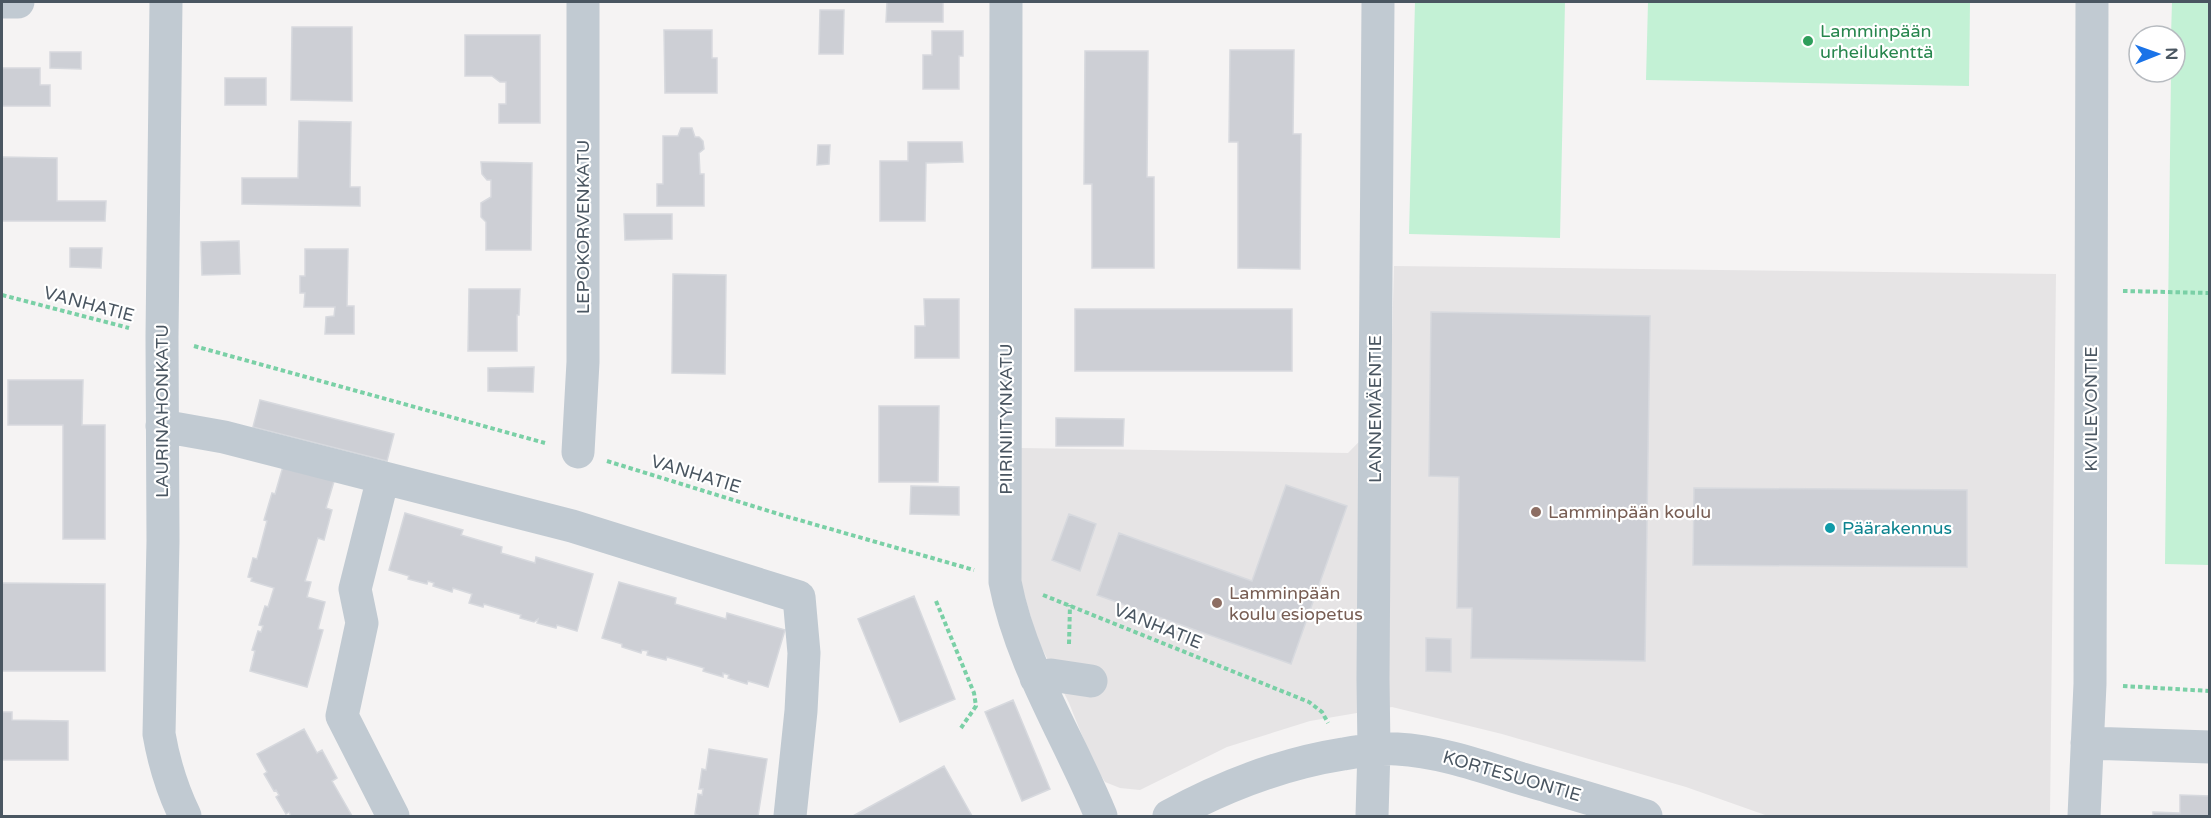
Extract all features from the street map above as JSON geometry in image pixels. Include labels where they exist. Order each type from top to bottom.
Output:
[{"type":"street","points":[[2,2],[18,2]]},
{"type":"street","name":"LAURINAHONKATU","points":[[166,2],[162,337],[163,541],[159,734],[164,763],[185,816]]},
{"type":"street","name":"LEPOKORVENKATU","points":[[578,452],[583,362],[583,2]]},
{"type":"street","name":"PIIRINIITYNKATU","points":[[1006,2],[1005,582],[1011,613],[1036,678],[1101,816]]},
{"type":"street","name":"LANNEMÄENTIE","points":[[1372,816],[1378,2]]},
{"type":"street","name":"KIVILEVONTIE","points":[[2084,816],[2090,684],[2092,2]]},
{"type":"street","points":[[162,426],[224,437],[572,526],[799,597],[804,653],[801,711],[790,816]]},
{"type":"street","points":[[383,478],[355,589],[362,623],[342,716],[393,816]]},
{"type":"street","points":[[1036,678],[1051,675],[1080,679]]},
{"type":"street","points":[[2087,743],[2210,747]]},
{"type":"street","name":"KORTESUONTIE","points":[[1169,816],[1203,798],[1269,770],[1374,749],[1414,750],[1464,761],[1646,816]]},
{"type":"path","points":[[2091,291],[2210,293]]},
{"type":"path","name":"VANHATIE","points":[[2,295],[578,452],[785,516],[962,565],[1071,605],[1309,702],[1322,712],[1329,725],[1335,755]]},
{"type":"path","points":[[936,601],[974,693],[976,706],[961,728]]},
{"type":"path","points":[[1071,605],[1080,679]]},
{"type":"path","points":[[2090,684],[2210,691]]},
{"type":"shaded area","name":"Lamminpään koulu","points":[[1394,266],[2056,274],[2050,816],[1768,816],[1686,787],[1502,734],[1392,707],[1310,721],[1227,747],[1140,790],[1120,788],[1105,782],[1094,765],[1069,703],[1037,638],[1017,570],[1020,448],[1348,453],[1390,410]]},
{"type":"green space","points":[[1415,2],[1565,2],[1560,238],[1409,234]]},
{"type":"green space","name":"Lamminpään urheilukenttä","points":[[1648,2],[1970,2],[1969,86],[1646,80]]},
{"type":"green space","points":[[2172,2],[2209,2],[2209,565],[2165,564],[2171,84],[2187,84],[2187,24],[2171,24]]},
{"type":"building","points":[[887,2],[943,2],[943,22],[886,22]]},
{"type":"building","points":[[820,10],[844,10],[843,54],[819,54]]},
{"type":"building","points":[[292,27],[352,27],[352,101],[291,100]]},
{"type":"building","points":[[664,30],[712,30],[712,58],[717,58],[717,93],[665,93]]},
{"type":"building","points":[[932,31],[963,31],[963,56],[959,56],[959,89],[923,89],[923,55],[932,55]]},
{"type":"building","points":[[465,35],[540,35],[540,123],[499,123],[499,104],[506,104],[506,82],[500,82],[492,76],[465,76]]},
{"type":"building","points":[[1230,50],[1294,50],[1293,134],[1301,134],[1300,269],[1238,268],[1238,142],[1229,142]]},
{"type":"building","points":[[1085,51],[1148,51],[1147,177],[1154,177],[1154,268],[1092,268],[1092,184],[1084,184]]},
{"type":"building","points":[[50,52],[81,52],[81,69],[50,68]]},
{"type":"building","points":[[2,68],[40,68],[40,85],[50,85],[50,106],[2,106]]},
{"type":"building","points":[[225,78],[266,78],[266,105],[225,105]]},
{"type":"building","points":[[299,121],[351,122],[350,187],[360,187],[360,206],[242,204],[242,178],[298,178]]},
{"type":"building","points":[[681,128],[692,128],[695,137],[703,141],[704,149],[699,153],[700,174],[704,174],[704,206],[657,206],[657,184],[663,184],[663,136],[678,136]]},
{"type":"building","points":[[908,142],[962,142],[963,162],[926,163],[925,221],[880,221],[880,161],[908,161]]},
{"type":"building","points":[[818,145],[830,145],[829,164],[817,165]]},
{"type":"building","points":[[2,157],[57,158],[57,201],[106,201],[105,221],[2,221]]},
{"type":"building","points":[[481,162],[532,163],[531,250],[486,250],[486,222],[481,217],[481,203],[491,197],[491,180],[487,180],[482,174]]},
{"type":"building","points":[[624,214],[672,214],[672,239],[625,240]]},
{"type":"building","points":[[239,241],[240,274],[202,275],[201,242]]},
{"type":"building","points":[[70,248],[102,248],[101,268],[70,267]]},
{"type":"building","points":[[305,249],[348,249],[347,306],[354,306],[354,334],[325,334],[326,317],[334,316],[335,307],[304,307],[305,293],[300,293],[300,276],[305,276]]},
{"type":"building","points":[[673,274],[726,275],[725,374],[672,373]]},
{"type":"building","points":[[469,289],[520,289],[517,351],[468,351]]},
{"type":"building","points":[[924,299],[959,299],[959,358],[915,358],[915,326],[925,326]]},
{"type":"building","points":[[1075,309],[1292,309],[1292,371],[1075,371]]},
{"type":"building","points":[[1431,312],[1650,316],[1645,661],[1471,658],[1472,608],[1457,608],[1459,477],[1429,476]]},
{"type":"building","points":[[534,367],[533,392],[488,391],[488,368]]},
{"type":"building","points":[[8,380],[83,380],[82,425],[105,425],[105,539],[63,539],[63,425],[8,425]]},
{"type":"building","points":[[260,400],[394,434],[387,461],[253,427]]},
{"type":"building","points":[[879,406],[939,406],[938,482],[879,482]]},
{"type":"building","points":[[1056,418],[1124,419],[1123,446],[1056,446]]},
{"type":"building","points":[[284,463],[335,478],[326,508],[332,510],[324,540],[318,538],[305,581],[311,582],[307,597],[325,602],[318,629],[323,630],[307,687],[250,671],[255,651],[252,650],[258,631],[261,632],[263,626],[259,625],[274,588],[251,581],[252,578],[248,577],[253,558],[257,559],[267,521],[264,520]]},
{"type":"building","points":[[1286,485],[1347,506],[1291,664],[1097,595],[1119,533],[1252,581]]},
{"type":"building","points":[[911,486],[959,487],[959,515],[910,514]]},
{"type":"building","name":"Päärakennus","points":[[1694,488],[1967,490],[1967,567],[1693,565]]},
{"type":"building","points":[[405,513],[463,530],[461,535],[502,547],[501,553],[535,563],[536,557],[593,574],[577,631],[557,625],[556,628],[537,623],[538,619],[534,622],[520,618],[521,615],[484,604],[483,607],[469,603],[472,594],[453,588],[452,592],[433,586],[434,583],[428,581],[427,584],[408,579],[409,576],[389,570]]},
{"type":"building","points":[[1069,514],[1096,524],[1080,571],[1052,560]]},
{"type":"building","points":[[619,582],[676,598],[675,604],[726,619],[727,613],[785,630],[768,687],[748,681],[747,684],[728,678],[729,675],[723,673],[723,677],[703,671],[704,668],[667,657],[666,660],[647,655],[648,651],[642,650],[641,653],[602,638]]},
{"type":"building","points":[[2,583],[105,584],[105,671],[2,671]]},
{"type":"building","points":[[914,596],[955,699],[900,722],[858,619]]},
{"type":"building","points":[[1426,638],[1451,639],[1451,672],[1426,671]]},
{"type":"building","points":[[1013,700],[1050,789],[1022,801],[985,712]]},
{"type":"building","points":[[2,712],[12,712],[12,720],[68,721],[68,760],[2,760]]},
{"type":"building","points":[[304,729],[317,753],[322,750],[337,778],[332,781],[352,816],[291,816],[289,812],[286,814],[276,797],[279,795],[264,774],[267,772],[257,754]]},
{"type":"building","points":[[709,749],[767,759],[758,816],[698,816],[695,814],[698,794],[702,795],[703,789],[699,789],[702,769],[706,770]]},
{"type":"building","points":[[944,766],[972,816],[853,816]]},
{"type":"building","points":[[2180,795],[2210,796],[2210,816],[2153,816],[2153,812],[2180,813]]},
{"type":"place","name":"Lamminpään urheilukenttä","points":[[1808,41]]},
{"type":"place","name":"Lamminpään koulu","points":[[1536,512]]},
{"type":"place","name":"Päärakennus","points":[[1830,528]]},
{"type":"place","name":"Lamminpään koulu esiopetus","points":[[1217,603]]}]
